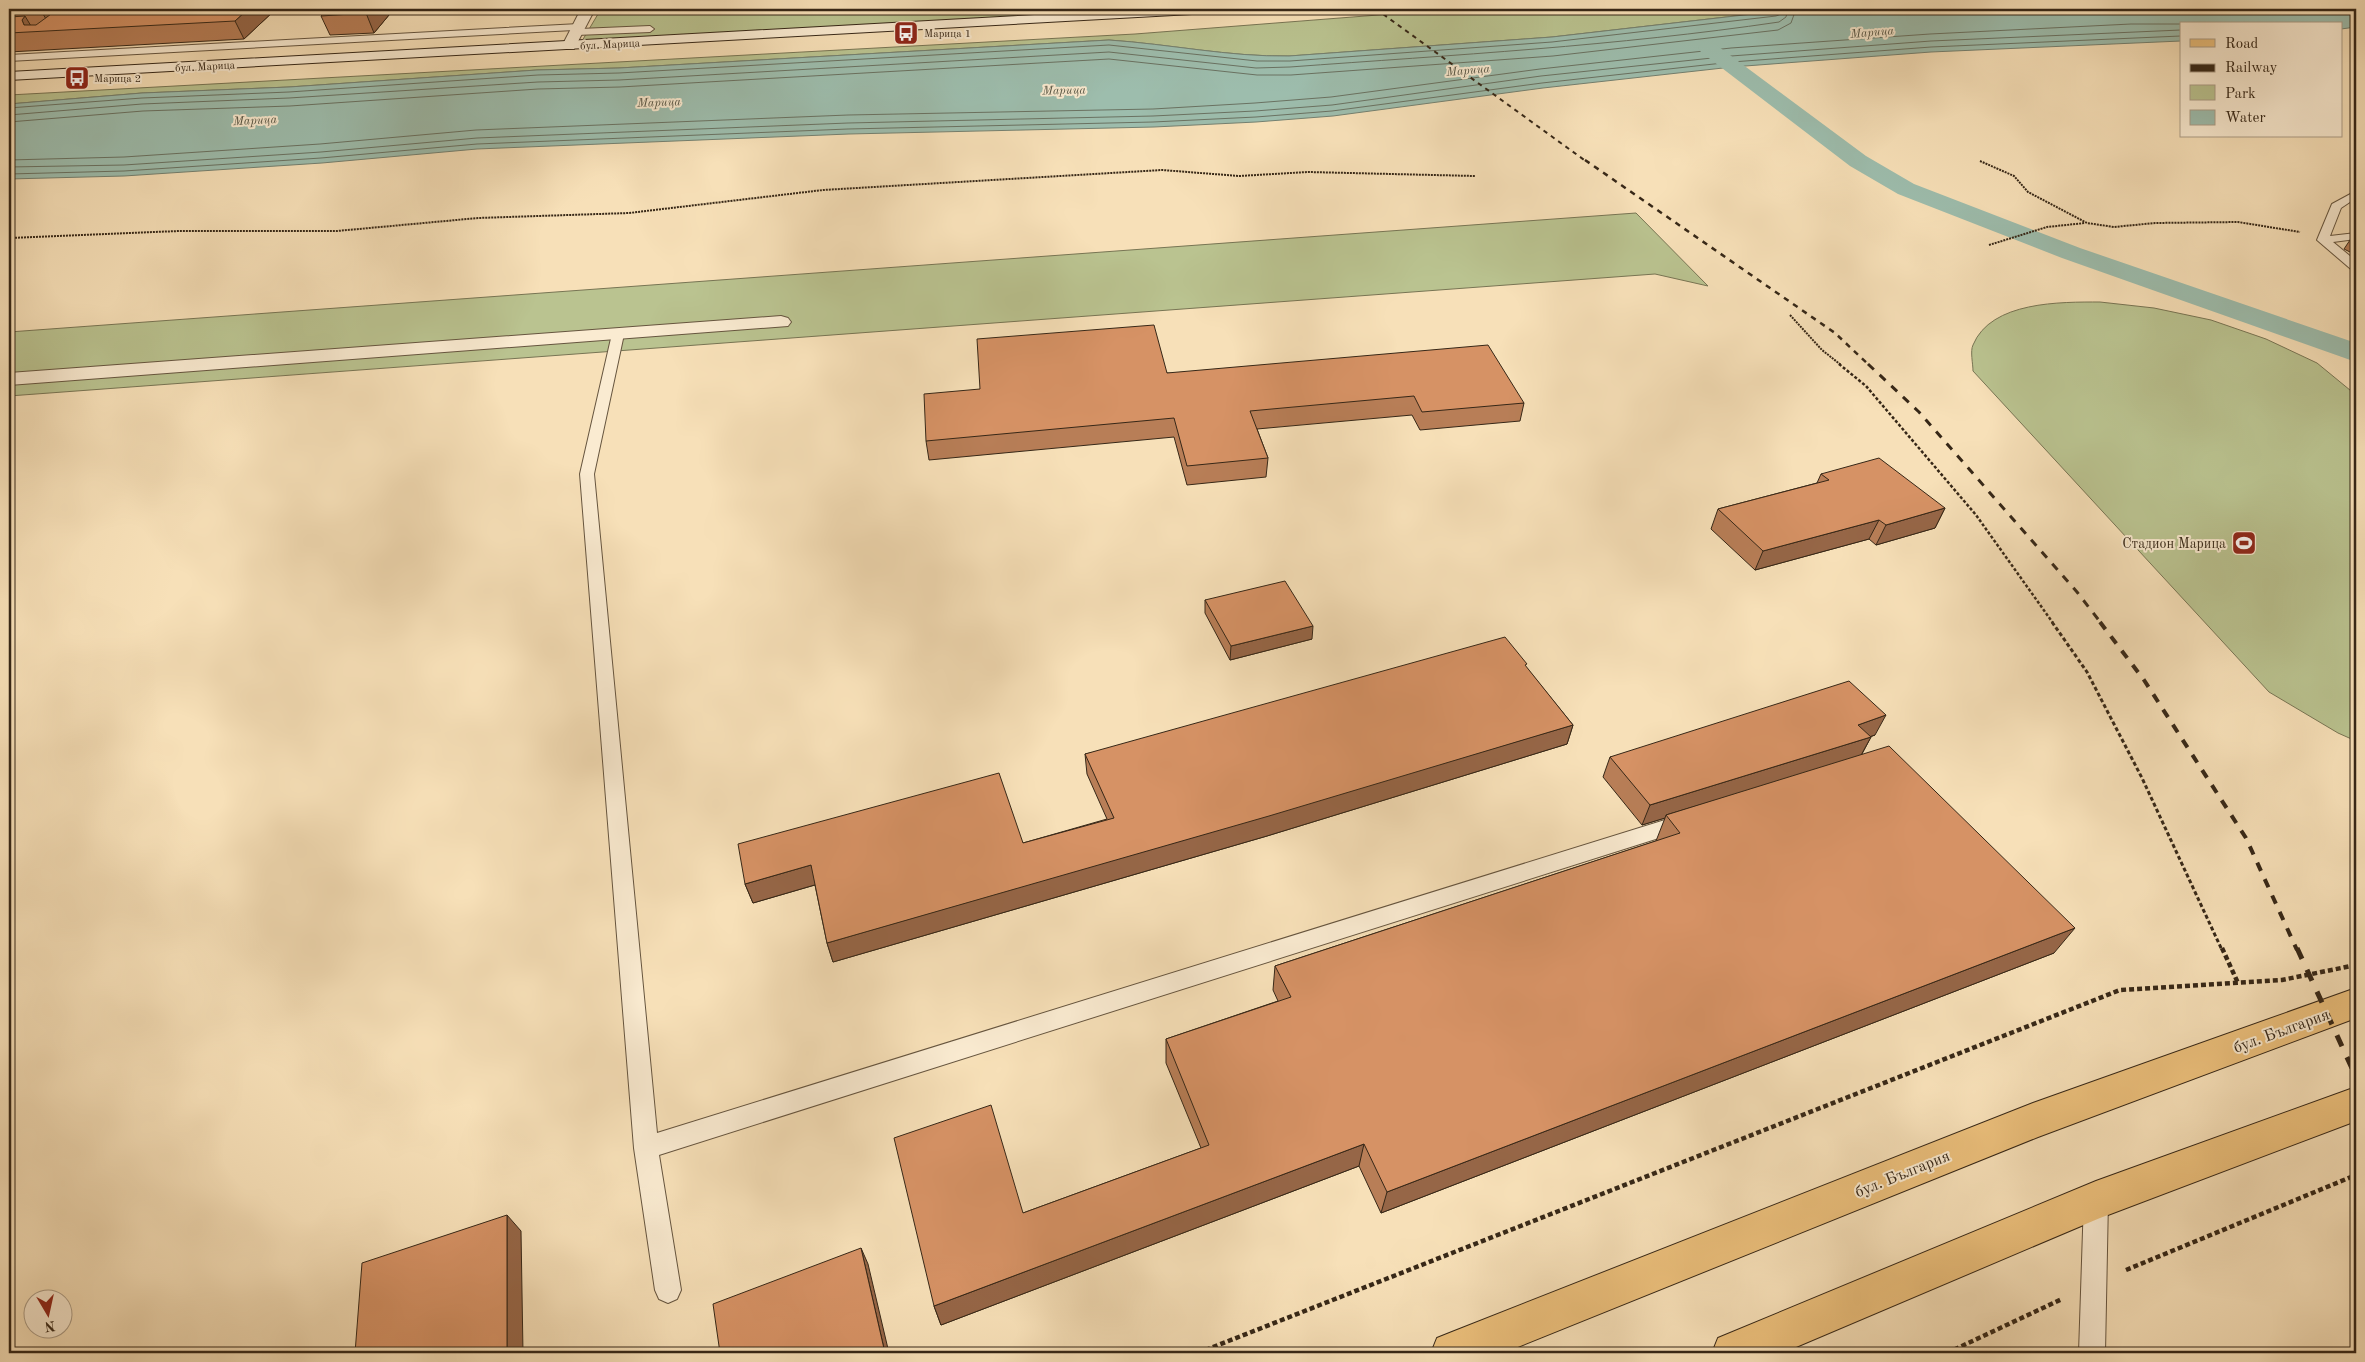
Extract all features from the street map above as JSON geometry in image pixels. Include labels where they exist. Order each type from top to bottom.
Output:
[{"type":"main road","name":"бул. България","points":[[1452,1353],[2033,1121],[2356,1003]]},
{"type":"main road","points":[[1734,1353],[2096,1200],[2356,1104]]},
{"type":"street","points":[[569,46],[588,9]]},
{"type":"street","name":"бул. Марица","points":[[9,76],[569,46],[1128,11],[1210,9]]},
{"type":"street","points":[[9,379],[781,322]]},
{"type":"lane","points":[[9,58],[650,28]]},
{"type":"lane","points":[[2323,240],[2336,206],[2356,194]]},
{"type":"lane","points":[[2323,240],[2356,236]]},
{"type":"lane","points":[[2323,240],[2356,267]]},
{"type":"lane","points":[[618,334],[587,474],[646,1148],[668,1290]]},
{"type":"lane","points":[[646,1148],[1700,817]]},
{"type":"lane","points":[[2092,1353],[2096,1282],[2096,1200]]},
{"type":"path","points":[[1980,161],[2014,176],[2028,192],[2087,223]]},
{"type":"path","points":[[9,238],[179,231],[337,231],[478,218],[629,213],[823,190],[1162,170],[1239,176],[1308,172],[1475,176]]},
{"type":"path","points":[[1989,246],[2047,227],[2087,223],[2114,227],[2155,223],[2238,222],[2296,231],[2323,240]]},
{"type":"path","points":[[1790,315],[1822,350],[1866,386],[1976,515],[2087,672],[2142,778],[2238,983]]},
{"type":"path","points":[[1198,1353],[2120,990],[2282,980],[2356,965]]},
{"type":"path","points":[[1947,1353],[2096,1282],[2356,1175]]},
{"type":"green space","points":[[601,9],[1153,9],[582,41]]},
{"type":"green space","points":[[1455,9],[1796,9],[1552,37],[1289,56],[1266,56],[1109,40],[619,68],[537,70],[289,87],[142,93],[9,104],[9,95],[1135,34]]},
{"type":"green space","points":[[1636,213],[1708,286],[1655,274],[9,396],[9,332]]},
{"type":"green space","name":"Стадион Марица","points":[[2100,302],[2154,308],[2211,320],[2266,339],[2317,363],[2356,395],[2356,741],[2338,733],[2269,692],[1973,371],[1973,345],[1982,331],[1995,320],[2011,312],[2029,307],[2047,304]]},
{"type":"water","name":"Марица","points":[[1796,9],[2356,9],[2356,27],[2342,29],[2342,22],[2180,22],[2180,41],[1931,52],[1732,67],[1543,88],[1333,116],[1256,122],[1154,127],[849,134],[477,149],[322,163],[124,176],[9,179],[9,104],[142,93],[289,87],[537,70],[619,68],[1109,40],[1244,54],[1289,56],[1552,37]]},
{"type":"building","points":[[58,9],[248,9],[235,21],[9,33],[9,17],[25,16],[22,20],[24,25],[36,25]]},
{"type":"building","points":[[328,9],[370,9],[366,13],[321,16]]},
{"type":"building","points":[[1154,325],[1167,373],[1488,345],[1524,403],[1422,412],[1414,396],[1250,411],[1268,458],[1187,466],[1174,418],[926,441],[924,394],[980,389],[977,339]]},
{"type":"building","points":[[1879,458],[1945,508],[1886,525],[1879,520],[1763,551],[1718,509],[1829,480],[1821,474]]},
{"type":"building","points":[[1285,581],[1313,626],[1231,646],[1205,600]]},
{"type":"building","points":[[1505,637],[1573,725],[1269,816],[827,943],[811,865],[745,884],[738,844],[999,773],[1023,843],[1114,818],[1085,754]]},
{"type":"building","points":[[1849,681],[1886,715],[1858,725],[1871,737],[1650,805],[1610,757]]},
{"type":"building","points":[[1889,746],[2075,928],[1387,1192],[1364,1144],[934,1306],[894,1138],[991,1105],[1023,1213],[1209,1145],[1166,1039],[1291,997],[1275,966],[1680,833],[1666,815]]},
{"type":"building","points":[[507,1215],[507,1353],[355,1353],[362,1263]]},
{"type":"building","points":[[861,1248],[885,1353],[720,1353],[713,1304]]},
{"type":"waterway","points":[[1708,48],[1858,161],[1906,189],[2071,253],[2356,353]]},
{"type":"railway","points":[[1376,9],[1587,162]]},
{"type":"railway","points":[[1585,160],[1835,333],[1869,365]]},
{"type":"railway","points":[[1868,364],[1919,412],[2077,592],[2101,623]]},
{"type":"railway","points":[[2100,622],[2144,680],[2246,838],[2297,950]]},
{"type":"railway","points":[[2297,948],[2356,1077]]},
{"type":"place","name":"Марица 1","points":[[906,33]]},
{"type":"place","name":"Марица 2","points":[[77,78]]},
{"type":"place","name":"Стадион Марица","points":[[2244,543]]}]
